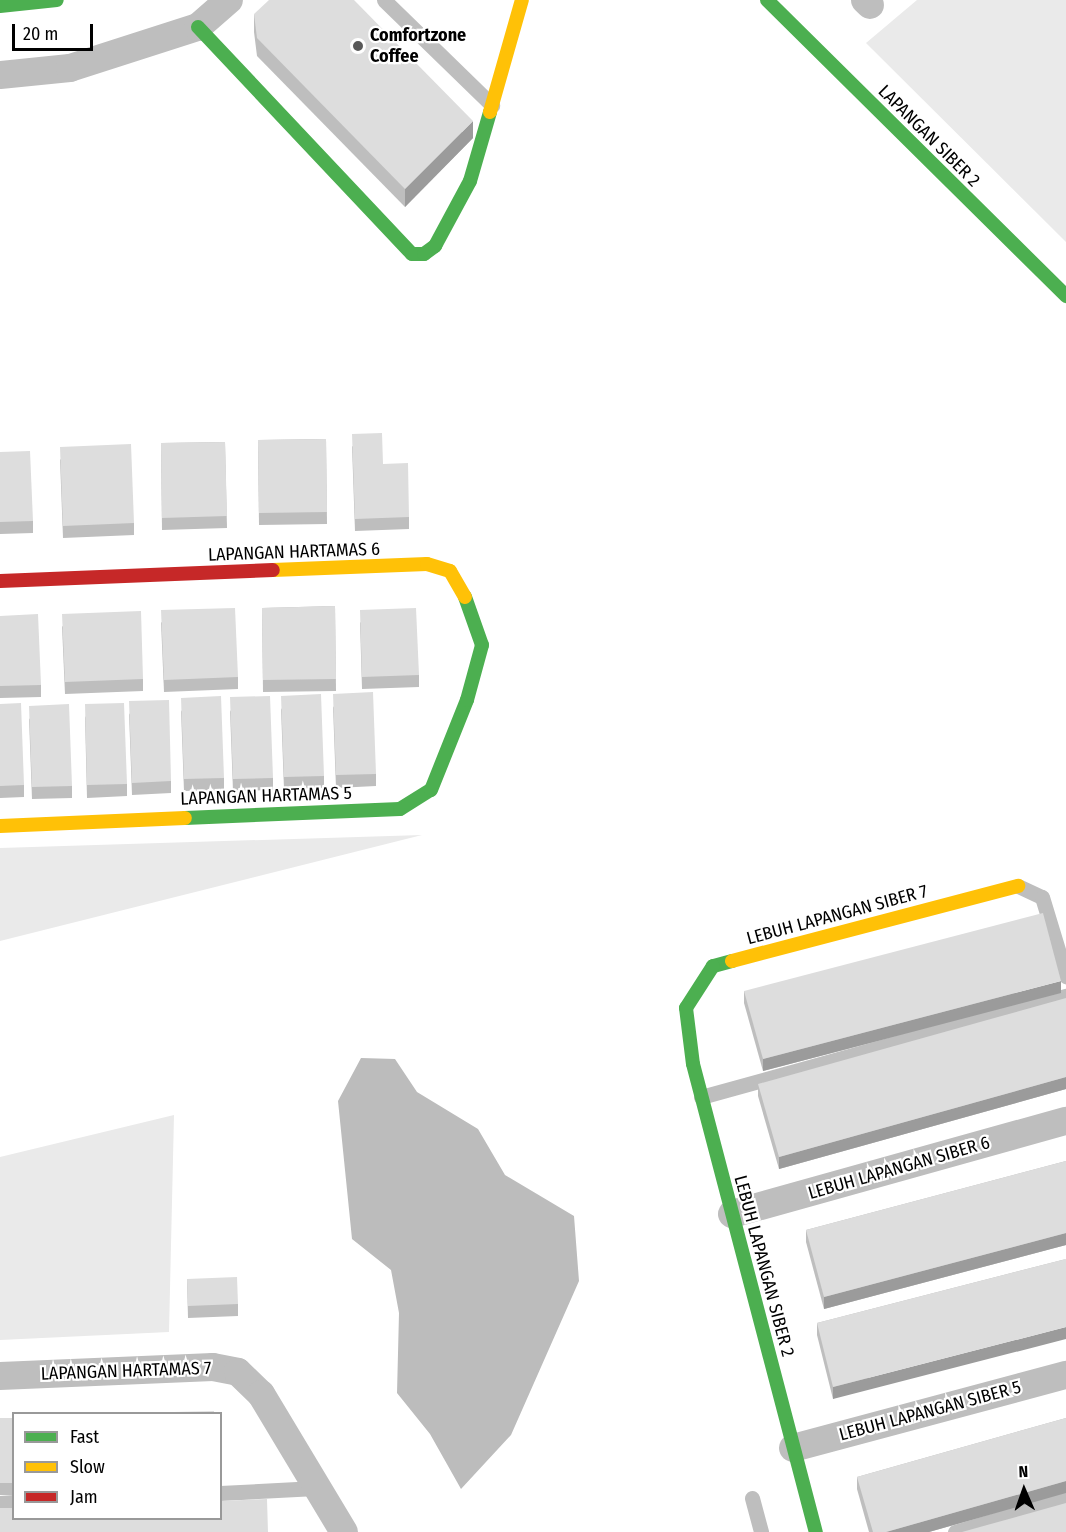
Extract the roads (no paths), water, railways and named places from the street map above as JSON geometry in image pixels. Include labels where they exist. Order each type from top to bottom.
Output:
[{"type":"street","points":[[0,6],[57,0]]},
{"type":"street","points":[[0,75],[70,68],[198,27],[229,0]]},
{"type":"street","points":[[198,27],[412,254],[424,254],[435,246],[470,181],[522,0]]},
{"type":"street","name":"LAPANGAN SIBER 2","points":[[767,0],[1066,296]]},
{"type":"street","name":"LAPANGAN HARTAMAS 6","points":[[0,581],[427,564],[450,571],[462,590],[482,645],[467,700]]},
{"type":"street","name":"LAPANGAN HARTAMAS 5","points":[[0,826],[400,809],[431,790],[467,700]]},
{"type":"street","name":"LEBUH LAPANGAN SIBER 7","points":[[686,1008],[713,966],[1018,886]]},
{"type":"street","name":"LEBUH LAPANGAN SIBER 2","points":[[686,1008],[701,1096],[816,1532]]},
{"type":"street","name":"LEBUH LAPANGAN SIBER 6","points":[[732,1214],[1066,1121]]},
{"type":"street","name":"LAPANGAN HARTAMAS 7","points":[[0,1376],[213,1367],[238,1372],[261,1394],[344,1532]]},
{"type":"street","name":"LEBUH LAPANGAN SIBER 5","points":[[793,1448],[1066,1375]]},
{"type":"lane","points":[[384,0],[492,105]]},
{"type":"lane","points":[[1018,886],[1042,897],[1066,976]]},
{"type":"lane","points":[[701,1096],[1066,996]]},
{"type":"lane","points":[[222,1493],[316,1488]]},
{"type":"lane","points":[[752,1498],[761,1532]]},
{"type":"lane","points":[[955,1532],[1066,1500]]},
{"type":"place","name":"Comfortzone Coffee","points":[[358,46]]}]
